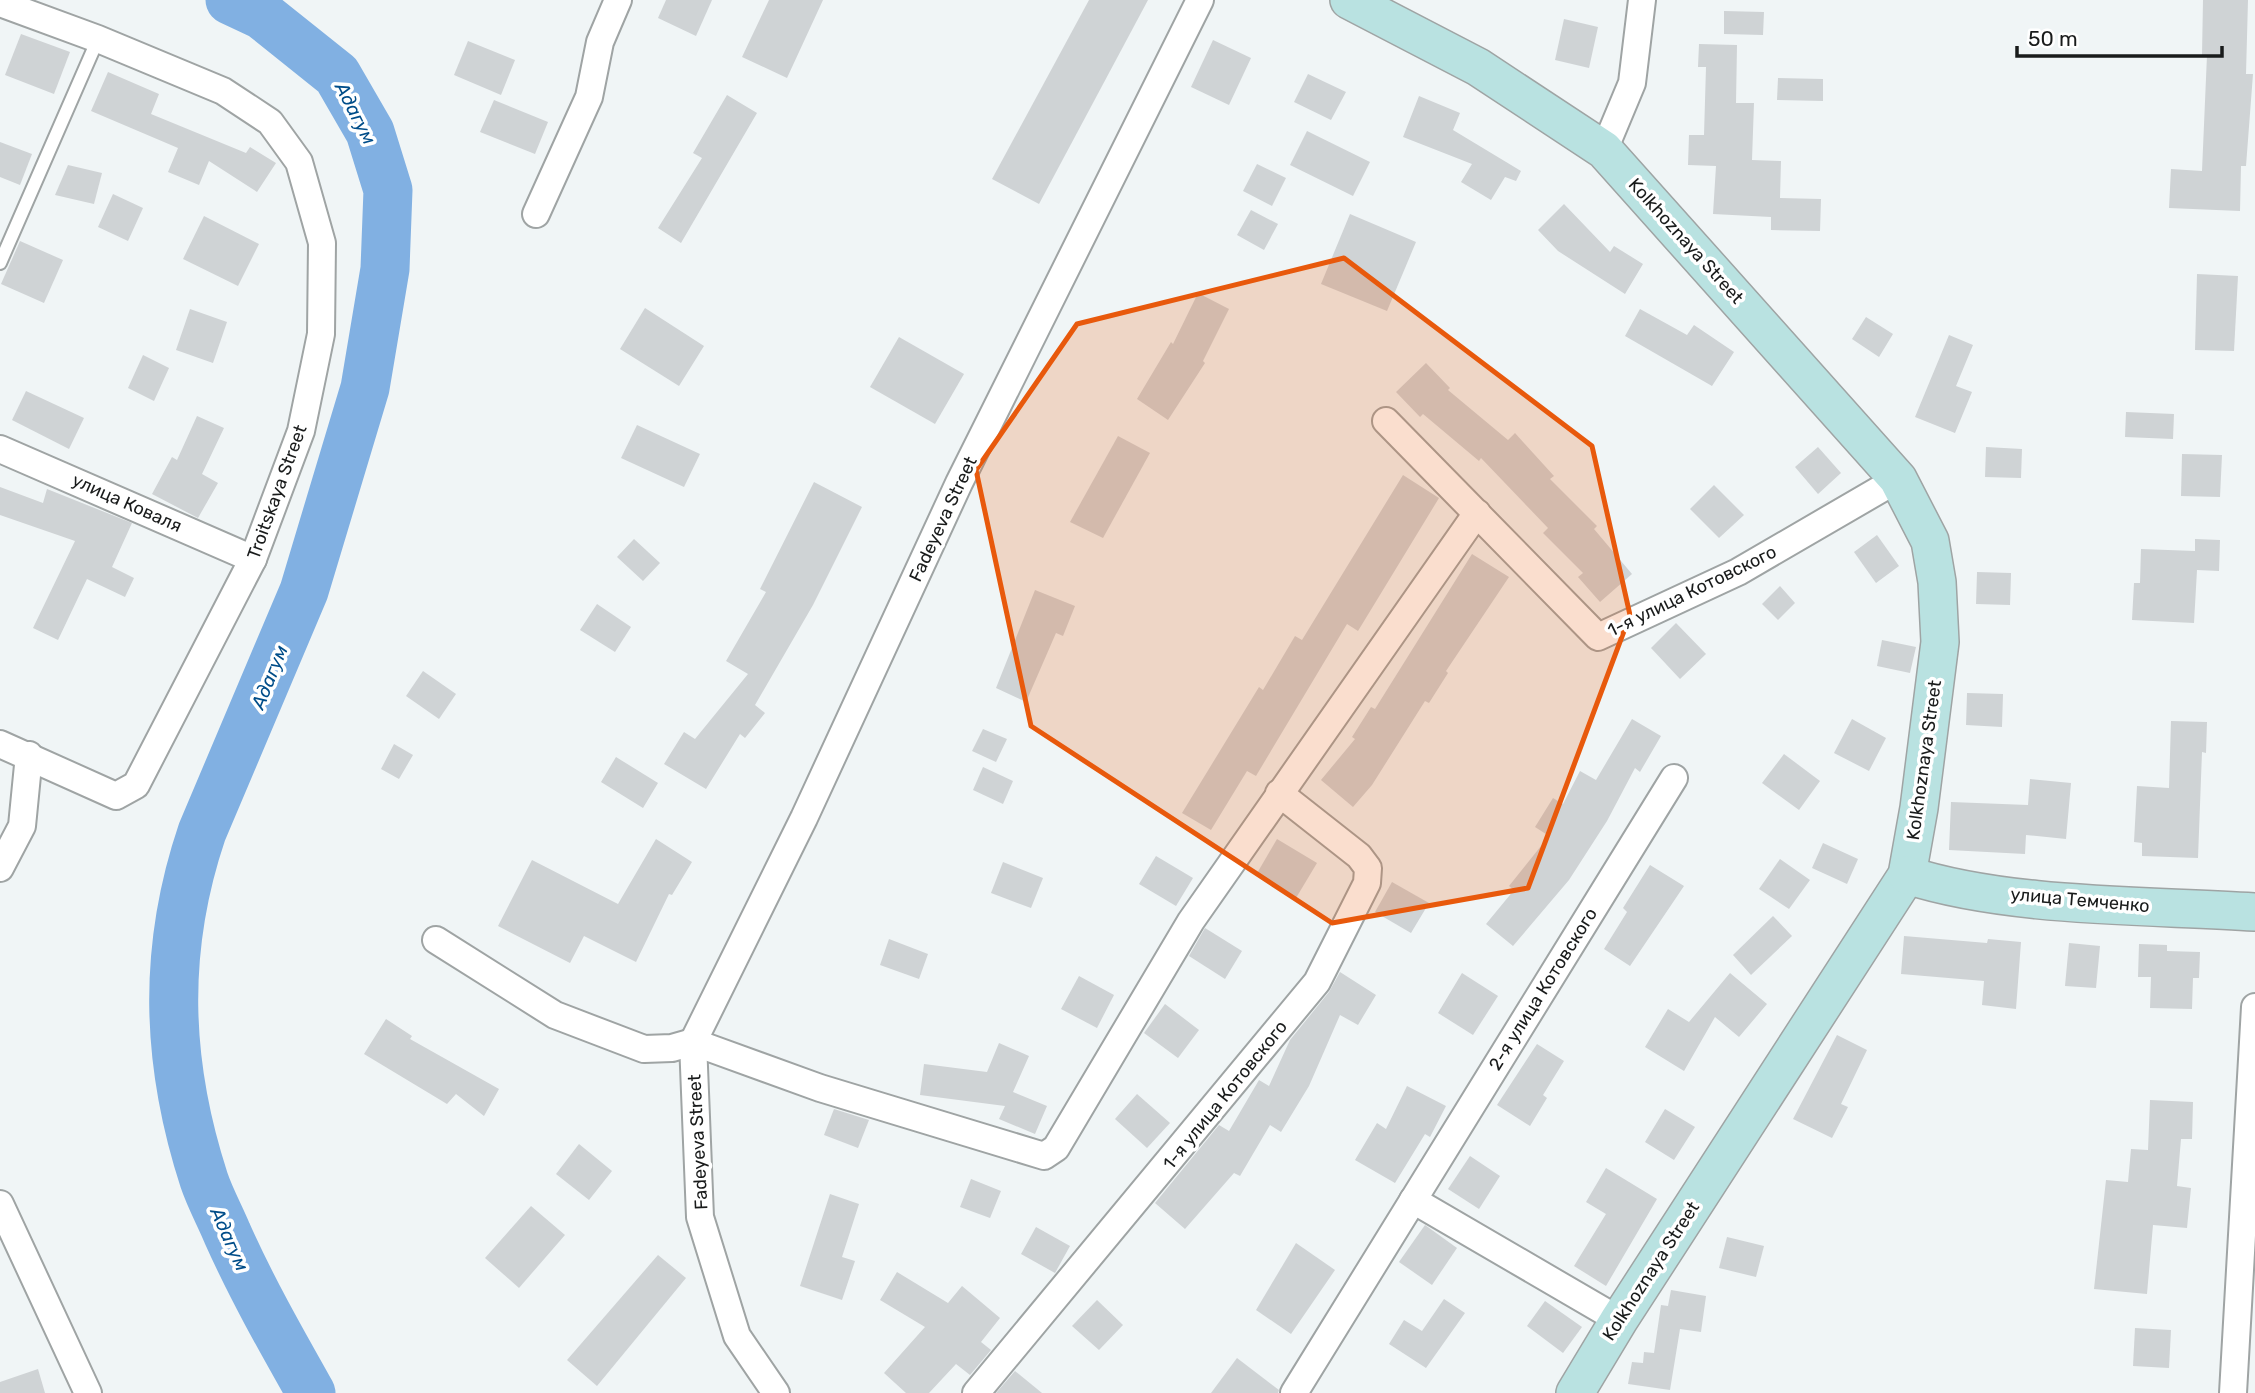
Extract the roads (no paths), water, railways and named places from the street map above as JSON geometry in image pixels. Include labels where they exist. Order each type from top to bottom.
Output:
[{"type":"main road","name":"Kolkhoznaya Street","points":[[1349,0],[1478,67],[1604,150],[1898,479],[1930,541],[1937,582],[1940,642],[1919,808],[1907,875],[1619,1320],[1575,1393]]},
{"type":"main road","name":"улица Темченко","points":[[1907,875],[1946,887],[2066,901],[2255,912]]},
{"type":"street","points":[[536,214],[589,97],[600,42],[618,0]]},
{"type":"street","name":"Fadeyeva Street","points":[[776,1393],[737,1336],[700,1217],[693,1042],[804,818],[959,483],[1200,0]]},
{"type":"street","points":[[1604,150],[1632,83],[1642,0]]},
{"type":"street","name":"Troitskaya Street","points":[[0,4],[98,39],[223,91],[270,122],[299,162],[322,243],[321,334],[301,431],[253,559],[136,785],[116,796],[0,744]]},
{"type":"street","name":"1-я улица Котовского","points":[[1386,421],[1598,637],[1738,572],[1898,479]]},
{"type":"street","name":"улица Коваля","points":[[0,449],[253,559]]},
{"type":"street","points":[[1279,793],[1477,513]]},
{"type":"street","points":[[0,868],[22,825],[29,755]]},
{"type":"street","name":"2-я улица Котовского","points":[[1294,1393],[1674,778]]},
{"type":"street","name":"Fadeyeva Street","points":[[693,1042],[820,1088],[1044,1156],[1056,1148],[1191,921],[1279,793]]},
{"type":"street","name":"1-я улица Котовского","points":[[976,1393],[1099,1248],[1317,982],[1324,970],[1367,883],[1368,869],[1359,856],[1279,793]]},
{"type":"street","points":[[436,940],[555,1015],[645,1049],[672,1048],[693,1042]]},
{"type":"street","points":[[2233,1393],[2255,1007]]},
{"type":"street","points":[[1413,1199],[1619,1320]]},
{"type":"street","points":[[0,1204],[88,1393]]},
{"type":"lane","points":[[0,263],[98,39]]},
{"type":"waterway","name":"Адагум","points":[[230,0],[262,15],[337,75],[370,132],[388,190],[385,269],[365,388],[304,591],[202,832],[189,876],[175,963],[176,1050],[191,1136],[204,1180],[246,1274],[311,1393]]}]
